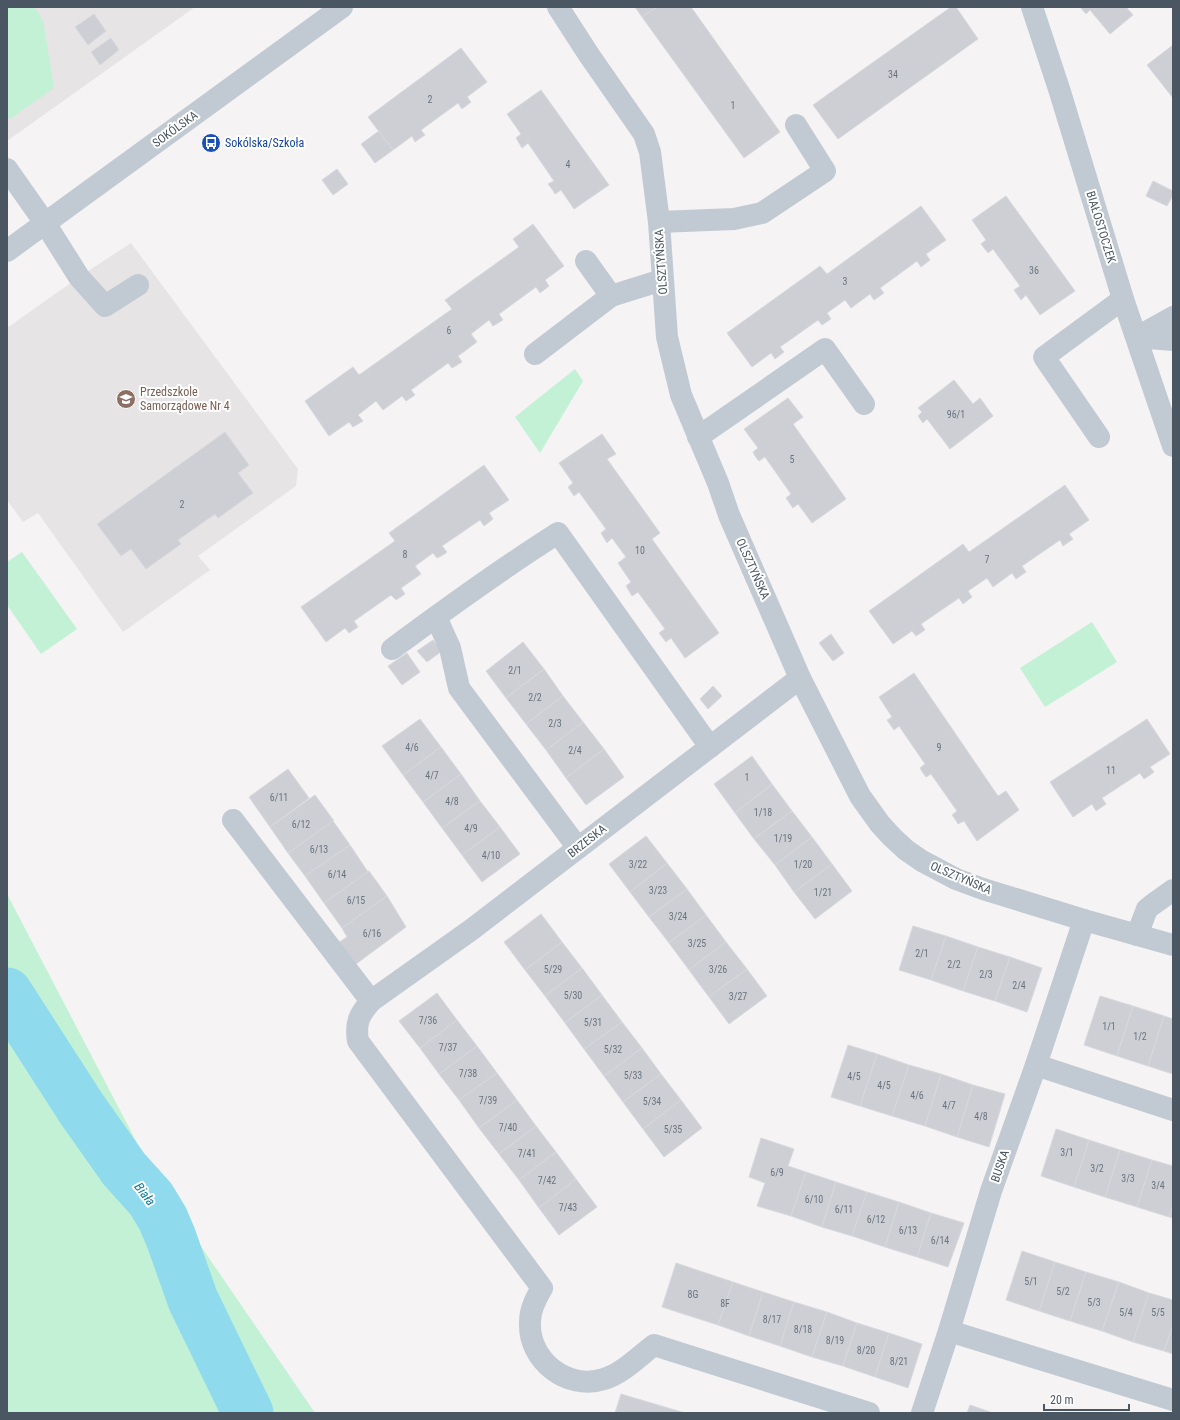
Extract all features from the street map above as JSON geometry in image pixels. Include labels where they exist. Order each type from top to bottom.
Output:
[{"type":"street","name":"SOKÓLSKA","points":[[7,251],[342,7]]},
{"type":"street","name":"OLSZTYŃSKA","points":[[558,7],[589,55],[644,134],[650,152],[659,222],[667,337],[681,396],[729,515],[800,678],[860,796],[892,838],[906,850],[938,870],[971,885],[1084,920],[1173,945]]},
{"type":"street","name":"BIAŁOSTOCZEK","points":[[1032,7],[1060,92],[1123,299],[1173,446]]},
{"type":"street","points":[[659,222],[734,219],[762,213],[825,171],[796,125]]},
{"type":"street","points":[[7,169],[45,223],[79,276],[105,306],[138,285]]},
{"type":"street","points":[[586,261],[611,296]]},
{"type":"street","points":[[536,354],[611,296],[662,280]]},
{"type":"street","points":[[1099,437],[1044,357],[1123,299]]},
{"type":"street","points":[[1137,337],[1173,317]]},
{"type":"street","points":[[1137,337],[1173,340]]},
{"type":"street","points":[[698,437],[825,349],[864,404]]},
{"type":"street","points":[[392,650],[436,617],[535,548],[558,534],[710,746]]},
{"type":"street","points":[[436,617],[450,648],[459,688],[578,848]]},
{"type":"street","name":"BRZESKA","points":[[800,678],[459,939],[371,1001],[361,1013],[356,1029],[358,1041],[542,1288],[533,1304],[530,1322],[531,1334],[539,1356],[552,1370],[567,1379],[585,1382],[603,1380],[620,1372],[654,1344],[869,1413]]},
{"type":"street","points":[[233,820],[371,1001]]},
{"type":"street","points":[[1137,935],[1148,909],[1173,890]]},
{"type":"street","name":"BUSKA","points":[[922,1413],[949,1331],[991,1191],[1036,1065],[1084,920]]},
{"type":"street","points":[[1036,1065],[1173,1110]]},
{"type":"street","points":[[949,1331],[1173,1400]]},
{"type":"shaded area","points":[[7,7],[195,7],[7,141]]},
{"type":"shaded area","name":"Przedszkole Samorządowe Nr 4","points":[[131,243],[298,469],[296,486],[198,556],[210,570],[123,632],[38,513],[23,522],[7,500],[7,328],[79,277]]},
{"type":"green space","points":[[7,7],[34,7],[43,20],[54,88],[10,119],[7,116]]},
{"type":"green space","points":[[575,369],[583,381],[540,453],[515,417]]},
{"type":"green space","points":[[22,552],[77,629],[41,654],[7,605],[7,562]]},
{"type":"green space","points":[[1092,622],[1117,662],[1045,707],[1020,668]]},
{"type":"green space","points":[[7,894],[159,1185],[315,1413],[7,1413]]},
{"type":"building","points":[[635,7],[657,7],[642,17]]},
{"type":"building","points":[[657,7],[691,7],[780,132],[744,158],[642,17]]},
{"type":"building","points":[[951,7],[956,7],[978,39],[838,139],[813,105]]},
{"type":"building","points":[[1080,7],[1126,7],[1133,15],[1110,34],[1090,10],[1086,14]]},
{"type":"building","points":[[94,14],[106,31],[88,45],[75,27]]},
{"type":"building","points":[[111,38],[119,50],[100,65],[91,52]]},
{"type":"building","points":[[1173,45],[1173,98],[1147,65]]},
{"type":"building","points":[[461,48],[487,82],[467,97],[471,102],[462,109],[458,103],[421,130],[425,135],[415,142],[412,136],[393,150],[368,117]]},
{"type":"building","points":[[541,90],[609,185],[574,209],[561,190],[555,194],[548,184],[554,181],[528,143],[522,148],[516,138],[521,134],[507,114]]},
{"type":"building","points":[[379,131],[393,150],[375,163],[361,144]]},
{"type":"building","points":[[337,169],[348,184],[333,195],[322,180]]},
{"type":"building","points":[[1153,181],[1173,191],[1173,195],[1167,206],[1146,196]]},
{"type":"building","points":[[1006,196],[1075,291],[1040,315],[1026,295],[1021,300],[1014,290],[1020,286],[993,249],[988,253],[981,244],[986,240],[972,220]]},
{"type":"building","points":[[921,206],[946,240],[926,254],[930,260],[921,267],[917,261],[880,288],[884,293],[874,300],[870,294],[851,308],[845,300],[827,313],[831,319],[822,325],[818,320],[780,347],[784,352],[775,359],[771,353],[752,367],[727,333],[820,266],[827,274]]},
{"type":"building","points":[[533,224],[564,266],[545,280],[549,286],[540,293],[536,287],[499,314],[503,320],[493,326],[489,320],[471,334],[477,342],[458,356],[462,362],[452,368],[448,363],[411,390],[415,395],[406,401],[402,396],[383,410],[376,401],[358,415],[363,421],[353,427],[349,422],[329,436],[305,401],[353,367],[359,375],[452,309],[445,300],[519,247],[513,239]]},
{"type":"building","points":[[954,380],[973,404],[980,398],[993,416],[950,449],[927,419],[923,423],[918,416],[922,412],[918,408]]},
{"type":"building","points":[[788,398],[803,417],[793,424],[846,499],[812,523],[798,504],[793,508],[786,498],[791,494],[765,457],[759,461],[755,456],[753,452],[758,448],[744,429]]},
{"type":"building","points":[[225,432],[249,465],[238,473],[253,493],[218,518],[215,514],[178,540],[181,544],[146,569],[131,549],[121,556],[97,524]]},
{"type":"building","points":[[602,434],[616,454],[607,459],[660,533],[652,539],[719,633],[685,658],[671,638],[666,642],[659,633],[665,629],[638,592],[632,596],[626,586],[631,582],[618,563],[626,557],[612,538],[607,543],[601,533],[606,529],[579,492],[574,496],[568,487],[573,483],[559,463]]},
{"type":"building","points":[[484,465],[509,500],[489,513],[493,519],[484,526],[480,520],[442,546],[447,552],[443,555],[437,558],[433,553],[415,566],[421,574],[401,588],[405,594],[396,600],[391,595],[354,621],[358,627],[349,633],[345,628],[326,642],[301,607],[395,541],[389,533]]},
{"type":"building","points":[[1065,485],[1089,520],[1069,534],[1073,539],[1063,546],[1060,540],[1022,566],[1026,572],[1016,579],[1012,573],[993,587],[987,578],[968,591],[972,597],[963,604],[959,598],[921,624],[925,630],[916,636],[912,631],[893,644],[869,611],[963,544],[969,552]]},
{"type":"building","points":[[831,634],[844,653],[833,661],[819,643]]},
{"type":"building","points":[[433,640],[442,651],[427,662],[417,651]]},
{"type":"building","points":[[523,642],[544,669],[506,698],[486,671]]},
{"type":"building","points":[[407,653],[420,672],[402,685],[388,666]]},
{"type":"building","points":[[544,669],[563,696],[526,724],[506,698]]},
{"type":"building","points":[[914,673],[998,796],[1006,791],[1019,810],[977,841],[964,821],[958,824],[952,815],[957,811],[931,774],[926,777],[923,773],[920,768],[925,764],[899,726],[894,730],[887,720],[892,717],[879,697]]},
{"type":"building","points":[[713,686],[722,696],[708,709],[700,699]]},
{"type":"building","points":[[563,696],[583,722],[546,750],[526,724]]},
{"type":"building","points":[[420,719],[441,747],[403,775],[382,746]]},
{"type":"building","points":[[1147,719],[1170,754],[1150,767],[1154,772],[1144,779],[1140,773],[1102,798],[1106,804],[1096,811],[1092,804],[1073,817],[1050,782]]},
{"type":"building","points":[[583,722],[604,749],[566,778],[546,750]]},
{"type":"building","points":[[441,747],[461,774],[423,802],[403,775]]},
{"type":"building","points":[[604,749],[624,777],[586,805],[566,778]]},
{"type":"building","points":[[752,756],[772,784],[735,813],[714,784]]},
{"type":"building","points":[[288,769],[309,798],[270,827],[249,797]]},
{"type":"building","points":[[461,774],[480,801],[442,828],[423,802]]},
{"type":"building","points":[[772,784],[792,811],[754,839],[735,813]]},
{"type":"building","points":[[315,795],[334,821],[288,853],[270,827]]},
{"type":"building","points":[[480,801],[500,827],[462,855],[442,828]]},
{"type":"building","points":[[792,811],[812,837],[775,865],[754,839]]},
{"type":"building","points":[[333,821],[350,845],[305,876],[288,853]]},
{"type":"building","points":[[500,827],[520,854],[482,882],[462,855]]},
{"type":"building","points":[[646,836],[667,863],[630,892],[609,864]]},
{"type":"building","points":[[812,837],[832,864],[794,892],[775,865]]},
{"type":"building","points":[[350,845],[368,872],[324,903],[305,876]]},
{"type":"building","points":[[667,863],[687,889],[649,917],[630,892]]},
{"type":"building","points":[[832,864],[852,891],[815,919],[794,892]]},
{"type":"building","points":[[369,871],[387,896],[342,928],[324,903]]},
{"type":"building","points":[[687,889],[706,915],[669,943],[649,917]]},
{"type":"building","points":[[387,896],[406,927],[352,967],[335,945],[347,937],[342,928]]},
{"type":"building","points":[[541,914],[562,942],[525,970],[504,942]]},
{"type":"building","points":[[706,915],[726,942],[689,970],[669,943]]},
{"type":"building","points":[[913,926],[946,936],[931,980],[899,970]]},
{"type":"building","points":[[946,936],[978,947],[963,991],[931,980]]},
{"type":"building","points":[[562,942],[582,968],[545,996],[525,970]]},
{"type":"building","points":[[726,942],[747,969],[709,997],[689,970]]},
{"type":"building","points":[[978,947],[1010,957],[995,1001],[963,991]]},
{"type":"building","points":[[1010,957],[1042,968],[1027,1012],[995,1001]]},
{"type":"building","points":[[582,968],[602,995],[565,1023],[545,996]]},
{"type":"building","points":[[747,969],[767,996],[729,1024],[709,997]]},
{"type":"building","points":[[437,993],[457,1020],[420,1048],[399,1021]]},
{"type":"building","points":[[602,995],[622,1022],[584,1049],[565,1023]]},
{"type":"building","points":[[1100,996],[1133,1006],[1117,1056],[1084,1045]]},
{"type":"building","points":[[1133,1006],[1164,1016],[1148,1066],[1117,1056]]},
{"type":"building","points":[[1164,1016],[1173,1019],[1173,1074],[1148,1066]]},
{"type":"building","points":[[457,1020],[477,1046],[439,1074],[420,1048]]},
{"type":"building","points":[[622,1022],[642,1048],[604,1076],[584,1049]]},
{"type":"building","points":[[848,1045],[877,1054],[860,1106],[831,1097]]},
{"type":"building","points":[[477,1046],[497,1073],[459,1100],[439,1074]]},
{"type":"building","points":[[642,1048],[661,1074],[623,1102],[604,1076]]},
{"type":"building","points":[[877,1054],[909,1065],[892,1116],[860,1106]]},
{"type":"building","points":[[909,1065],[941,1074],[925,1126],[892,1116]]},
{"type":"building","points":[[497,1073],[517,1100],[479,1128],[459,1100]]},
{"type":"building","points":[[661,1074],[681,1100],[643,1129],[623,1102]]},
{"type":"building","points":[[941,1074],[973,1085],[957,1137],[925,1126]]},
{"type":"building","points":[[973,1085],[1005,1094],[989,1147],[957,1137]]},
{"type":"building","points":[[517,1100],[536,1126],[499,1154],[479,1128]]},
{"type":"building","points":[[681,1100],[702,1128],[664,1157],[643,1129]]},
{"type":"building","points":[[536,1126],[556,1152],[519,1180],[499,1154]]},
{"type":"building","points":[[1056,1129],[1089,1140],[1074,1187],[1041,1176]]},
{"type":"building","points":[[761,1138],[794,1149],[788,1166],[806,1172],[791,1216],[757,1206],[765,1183],[749,1177]]},
{"type":"building","points":[[1089,1140],[1120,1150],[1105,1197],[1074,1187]]},
{"type":"building","points":[[1120,1150],[1152,1160],[1137,1207],[1105,1197]]},
{"type":"building","points":[[556,1152],[576,1179],[539,1208],[519,1180]]},
{"type":"building","points":[[1152,1160],[1173,1166],[1173,1205],[1169,1217],[1137,1207]]},
{"type":"building","points":[[806,1172],[836,1182],[822,1227],[791,1216]]},
{"type":"building","points":[[576,1179],[597,1207],[559,1235],[539,1208]]},
{"type":"building","points":[[836,1182],[867,1192],[852,1236],[822,1227]]},
{"type":"building","points":[[867,1192],[899,1202],[885,1247],[852,1236]]},
{"type":"building","points":[[899,1202],[931,1213],[917,1257],[885,1247]]},
{"type":"building","points":[[1173,1205],[1173,1218],[1169,1217]]},
{"type":"building","points":[[931,1213],[964,1223],[948,1267],[917,1257]]},
{"type":"building","points":[[1022,1251],[1055,1262],[1039,1311],[1006,1300]]},
{"type":"building","points":[[1055,1262],[1086,1272],[1070,1321],[1039,1311]]},
{"type":"building","points":[[676,1263],[733,1282],[718,1325],[662,1307]]},
{"type":"building","points":[[1086,1272],[1119,1282],[1102,1331],[1070,1321]]},
{"type":"building","points":[[733,1282],[763,1292],[749,1336],[718,1325]]},
{"type":"building","points":[[1119,1282],[1149,1293],[1133,1342],[1102,1331]]},
{"type":"building","points":[[763,1292],[794,1302],[780,1346],[749,1336]]},
{"type":"building","points":[[1149,1293],[1173,1300],[1173,1325],[1164,1351],[1133,1342]]},
{"type":"building","points":[[794,1302],[827,1312],[812,1357],[780,1346]]},
{"type":"building","points":[[827,1312],[857,1323],[843,1366],[812,1357]]},
{"type":"building","points":[[857,1323],[889,1333],[875,1377],[843,1366]]},
{"type":"building","points":[[1173,1325],[1173,1354],[1164,1351]]},
{"type":"building","points":[[889,1333],[922,1344],[908,1388],[875,1377]]},
{"type":"building","points":[[621,1394],[685,1413],[615,1413]]},
{"type":"building","points":[[970,1405],[993,1413],[967,1413]]},
{"type":"waterway","name":"Biała","points":[[7,993],[81,1108],[124,1169],[151,1199],[163,1219],[193,1300],[248,1413]]},
{"type":"place","name":"Sokólska/Szkoła","points":[[211,143]]},
{"type":"place","name":"Przedszkole Samorządowe Nr 4","points":[[126,399]]}]
